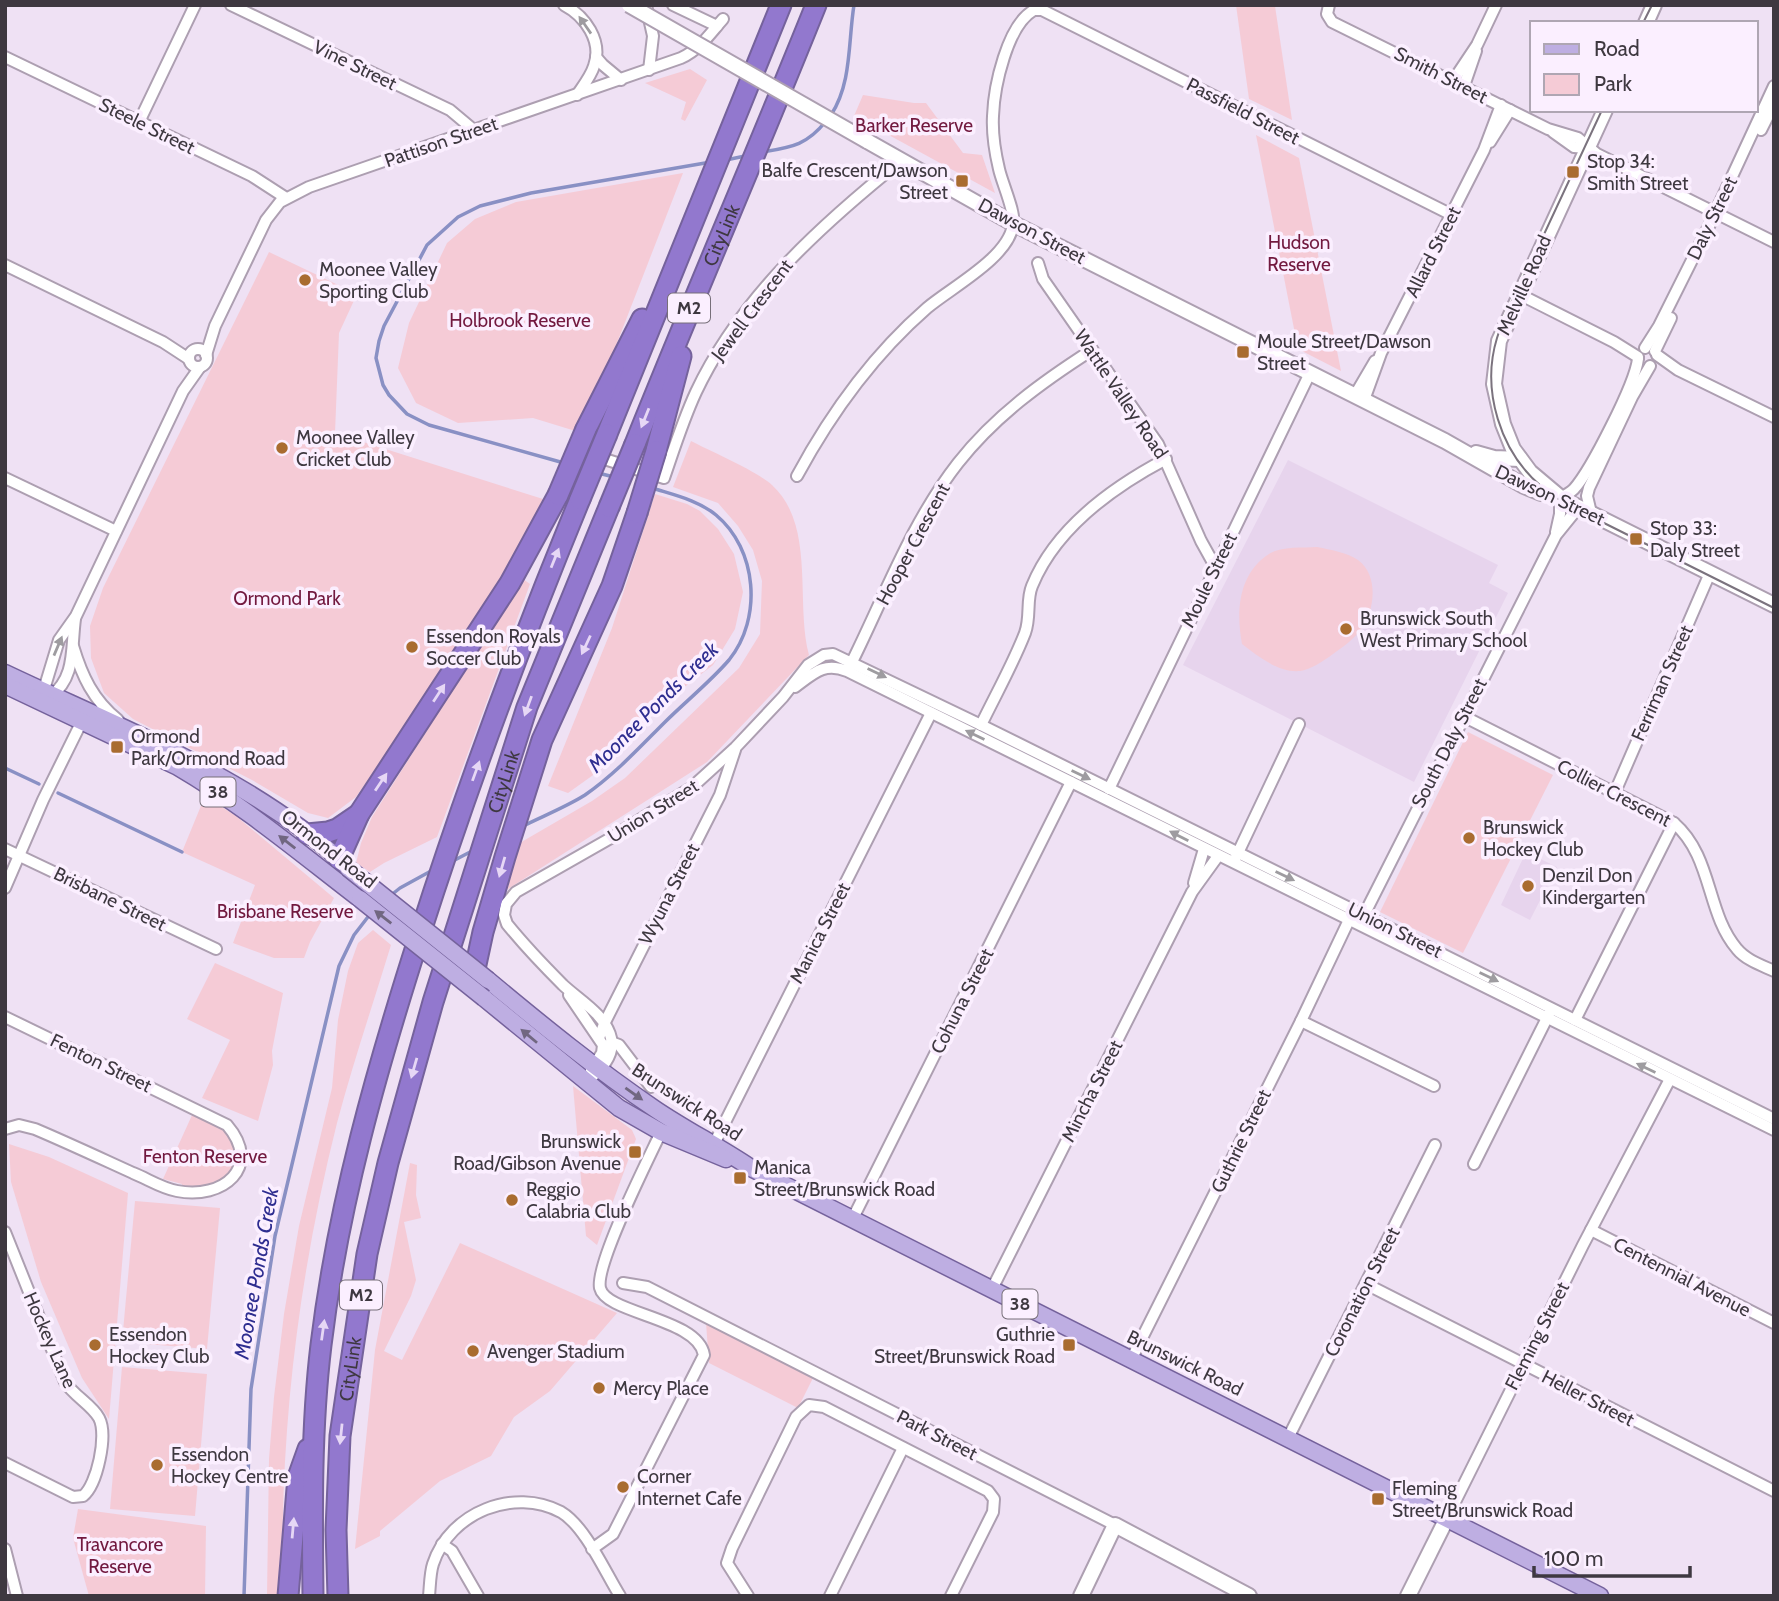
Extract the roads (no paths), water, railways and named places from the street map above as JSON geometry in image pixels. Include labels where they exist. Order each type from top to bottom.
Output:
[{"type":"highway","name":"CityLink","points":[[313,1596],[312,1438],[321,1342],[348,1191],[385,1045],[452,835],[537,601],[781,5]]},
{"type":"highway","name":"CityLink","points":[[338,1596],[336,1530],[340,1436],[368,1254],[388,1163],[413,1072],[527,707],[704,271],[748,174],[816,5]]},
{"type":"highway","points":[[339,872],[359,814],[510,583],[558,495],[586,429],[709,180]]},
{"type":"highway","points":[[481,974],[483,932],[522,802],[542,740],[612,586],[656,451],[704,271]]},
{"type":"highway","points":[[307,834],[338,829],[359,814]]},
{"type":"highway","points":[[451,961],[483,932]]},
{"type":"highway","points":[[288,1596],[298,1477],[312,1438]]},
{"type":"main road","name":"Ormond Road","points":[[5,673],[178,767],[339,872],[451,961],[484,998],[591,1088]]},
{"type":"main road","name":"Ormond Road","points":[[5,685],[46,696]]},
{"type":"main road","name":"Ormond Road","points":[[84,717],[145,739],[248,792],[307,834],[339,872]]},
{"type":"main road","name":"Ormond Road","points":[[451,961],[481,974],[596,1068]]},
{"type":"main road","name":"Brunswick Road","points":[[596,1068],[665,1125],[1600,1596]]},
{"type":"main road","name":"Brunswick Road","points":[[591,1088],[643,1123],[665,1125]]},
{"type":"street","points":[[139,122],[195,5]]},
{"type":"street","name":"Vine Street","points":[[231,5],[450,110],[475,131]]},
{"type":"street","points":[[564,5],[584,19],[596,47],[596,57],[590,74],[577,96]]},
{"type":"street","name":"Dawson Street","points":[[629,5],[1014,223],[1445,441],[1524,486],[1557,496],[1710,573]]},
{"type":"street","points":[[646,5],[653,36],[649,70]]},
{"type":"street","name":"Pattison Street","points":[[46,696],[60,640],[76,617],[183,391],[196,357],[215,326],[273,210],[286,198],[309,187],[577,96],[693,52],[708,39],[720,23],[673,5]]},
{"type":"street","name":"Smith Street","points":[[1329,5],[1327,14],[1332,22],[1548,129],[1578,138],[1587,148],[1774,242]]},
{"type":"street","points":[[1459,83],[1496,5]]},
{"type":"street","points":[[1647,21],[1654,5]]},
{"type":"street","name":"Passfield Street","points":[[1014,223],[995,150],[993,106],[1000,72],[1012,40],[1023,19],[1034,10],[1042,10],[1451,215]]},
{"type":"street","name":"Steele Street","points":[[5,57],[252,176],[286,198]]},
{"type":"street","points":[[596,57],[621,80]]},
{"type":"street","name":"Daly Street","points":[[1718,214],[1774,86]]},
{"type":"street","name":"Daly Street","points":[[1557,496],[1576,487],[1589,468],[1774,104]]},
{"type":"street","name":"Allard Street","points":[[1359,397],[1505,107]]},
{"type":"street","name":"Melville Road","points":[[1557,496],[1530,472],[1520,459],[1503,424],[1494,384],[1499,341],[1604,112]]},
{"type":"street","name":"Jewell Crescent","points":[[563,447],[664,478],[696,392],[738,323],[815,234],[902,160]]},
{"type":"street","points":[[797,476],[830,419],[872,364],[926,308],[997,256],[1004,248],[1014,223]]},
{"type":"street","name":"Wattle Valley Road","points":[[1038,263],[1043,279],[1158,444],[1201,541],[1216,568]]},
{"type":"street","points":[[5,265],[196,357]]},
{"type":"street","points":[[1519,294],[1774,418]]},
{"type":"street","name":"Hooper Crescent","points":[[850,666],[924,516],[958,463],[986,431],[1018,402],[1093,350]]},
{"type":"street","name":"Daly Street","points":[[1586,511],[1589,488],[1632,397],[1647,356]]},
{"type":"street","name":"Moule Street","points":[[1109,789],[1310,373]]},
{"type":"street","name":"Dawson Street","points":[[1445,441],[1494,458],[1520,459]]},
{"type":"street","points":[[981,725],[1028,625],[1030,589],[1055,548],[1079,519],[1111,492],[1166,459]]},
{"type":"street","points":[[5,478],[116,531]]},
{"type":"street","name":"South Daly Street","points":[[1556,535],[1560,514],[1557,496]]},
{"type":"street","name":"South Daly Street","points":[[1364,915],[1556,535],[1573,514],[1586,511]]},
{"type":"street","points":[[1710,573],[1774,605]]},
{"type":"street","name":"Ferriman Street","points":[[1615,792],[1710,573]]},
{"type":"street","name":"Pattison Street","points":[[46,696],[70,670],[76,617]]},
{"type":"street","name":"Pattison Street","points":[[73,646],[81,672],[91,691],[105,709],[145,739]]},
{"type":"street","name":"Union Street","points":[[506,904],[512,895],[523,887],[684,794],[735,748],[813,661],[833,654],[931,713],[1109,789],[1349,920],[1550,1013],[1575,1020],[1774,1119]]},
{"type":"street","name":"Union Street","points":[[850,666],[981,725],[1071,782],[1218,856],[1236,858],[1364,915],[1670,1079],[1774,1130]]},
{"type":"street","name":"Manica Street","points":[[712,1149],[931,713]]},
{"type":"street","name":"Collier Crescent","points":[[1463,716],[1674,823],[1688,837],[1696,851],[1727,936],[1738,951],[1753,962],[1774,971]]},
{"type":"street","points":[[5,888],[43,800],[84,717]]},
{"type":"street","points":[[1236,858],[1299,724]]},
{"type":"street","name":"Wyuna Street","points":[[599,1038],[720,795],[735,748]]},
{"type":"street","name":"Cohuna Street","points":[[852,1220],[1071,782]]},
{"type":"street","points":[[1575,1020],[1674,823]]},
{"type":"street","name":"Brisbane Street","points":[[5,849],[216,949]]},
{"type":"street","name":"Mincha Street","points":[[1192,892],[1204,849]]},
{"type":"street","name":"Mincha Street","points":[[992,1290],[1192,892],[1218,856]]},
{"type":"street","name":"Brunswick Road","points":[[506,904],[504,915],[507,924],[559,981],[604,1024],[611,1042],[611,1052],[596,1068],[591,1088]]},
{"type":"street","name":"Guthrie Street","points":[[1131,1360],[1349,920]]},
{"type":"street","name":"Brunswick Road","points":[[559,981],[599,1038]]},
{"type":"street","points":[[1474,1164],[1550,1013]]},
{"type":"street","name":"Fenton Street","points":[[5,1017],[227,1125],[237,1139],[239,1163],[232,1179],[221,1188],[206,1193],[185,1193],[161,1187],[30,1127],[13,1126],[5,1129]]},
{"type":"street","points":[[1301,1021],[1434,1086]]},
{"type":"street","points":[[596,1068],[603,1049],[599,1038]]},
{"type":"street","name":"Brunswick Road","points":[[611,1042],[617,1044],[651,1087]]},
{"type":"street","name":"Fleming Street","points":[[1408,1596],[1523,1364],[1670,1079]]},
{"type":"street","points":[[592,1549],[613,1534],[704,1356],[696,1338],[603,1296],[599,1284],[626,1206],[665,1125]]},
{"type":"street","name":"Coronation Street","points":[[1289,1438],[1435,1145]]},
{"type":"street","name":"Centennial Avenue","points":[[1591,1230],[1774,1323]]},
{"type":"street","name":"Hockey Lane","points":[[5,1232],[65,1382],[76,1397],[97,1415],[102,1427],[102,1445],[89,1491],[78,1498],[5,1462]]},
{"type":"street","name":"Park Street","points":[[623,1283],[647,1287],[1249,1596]]},
{"type":"street","name":"Heller Street","points":[[1366,1284],[1774,1491]]},
{"type":"street","name":"Park Street","points":[[748,1596],[727,1563],[796,1417],[809,1405],[824,1407],[988,1492],[994,1499],[993,1512],[951,1596]]},
{"type":"street","points":[[830,1596],[903,1448]]},
{"type":"street","points":[[429,1596],[432,1564],[453,1530],[472,1516],[501,1502],[533,1502],[563,1513],[592,1549],[620,1596]]},
{"type":"street","points":[[1081,1596],[1115,1525]]},
{"type":"street","points":[[442,1544],[452,1551],[478,1596]]},
{"type":"street","points":[[5,1549],[17,1596]]},
{"type":"waterway","name":"Moonee Ponds Creek","points":[[831,115],[838,103],[846,76],[854,5]]},
{"type":"waterway","name":"Moonee Ponds Creek","points":[[763,152],[798,144],[826,121]]},
{"type":"waterway","name":"Moonee Ponds Creek","points":[[726,160],[745,156]]},
{"type":"waterway","name":"Moonee Ponds Creek","points":[[564,463],[429,425],[407,414],[383,385],[376,358],[384,326],[427,245],[458,217],[480,206],[531,193],[711,162]]},
{"type":"waterway","name":"Moonee Ponds Creek","points":[[598,473],[614,477]]},
{"type":"waterway","name":"Moonee Ponds Creek","points":[[523,826],[596,787],[714,676],[740,643],[751,605],[751,584],[740,546],[730,529],[702,505],[652,488]]},
{"type":"waterway","points":[[5,768],[39,784]]},
{"type":"waterway","points":[[58,793],[182,852]]},
{"type":"waterway","name":"Moonee Ponds Creek","points":[[451,862],[472,851]]},
{"type":"waterway","name":"Moonee Ponds Creek","points":[[390,896],[431,871]]},
{"type":"waterway","name":"Moonee Ponds Creek","points":[[244,1596],[251,1389],[275,1236],[339,966],[354,935],[371,913]]},
{"type":"tram line","points":[[1644,21],[1652,5]]},
{"type":"tram line","points":[[1601,112],[1501,326],[1491,378],[1498,419],[1505,438],[1527,473],[1555,497],[1774,608]]},
{"type":"place","name":"Stop 34: Smith Street","points":[[1573,172]]},
{"type":"place","name":"Balfe Crescent/Dawson Street","points":[[962,181]]},
{"type":"place","name":"Moonee Valley Sporting Club","points":[[305,280]]},
{"type":"place","name":"Moule Street/Dawson Street","points":[[1243,352]]},
{"type":"place","name":"Moonee Valley Cricket Club","points":[[282,448]]},
{"type":"place","name":"Stop 33: Daly Street","points":[[1636,539]]},
{"type":"place","name":"Brunswick South West Primary School","points":[[1346,629]]},
{"type":"place","name":"Essendon Royals Soccer Club","points":[[412,647]]},
{"type":"place","name":"Ormond Park/Ormond Road","points":[[117,747]]},
{"type":"place","name":"Brunswick Hockey Club","points":[[1469,838]]},
{"type":"place","name":"Denzil Don Kindergarten","points":[[1528,886]]},
{"type":"place","name":"Brunswick Road/Gibson Avenue","points":[[635,1152]]},
{"type":"place","name":"Manica Street/Brunswick Road","points":[[740,1178]]},
{"type":"place","name":"Reggio Calabria Club","points":[[512,1200]]},
{"type":"place","name":"Essendon Hockey Club","points":[[95,1345]]},
{"type":"place","name":"Guthrie Street/Brunswick Road","points":[[1069,1345]]},
{"type":"place","name":"Avenger Stadium","points":[[473,1351]]},
{"type":"place","name":"Mercy Place","points":[[599,1388]]},
{"type":"place","name":"Essendon Hockey Centre","points":[[157,1465]]},
{"type":"place","name":"Corner Internet Cafe","points":[[623,1487]]},
{"type":"place","name":"Fleming Street/Brunswick Road","points":[[1378,1499]]},
{"type":"park label","name":"Barker Reserve","points":[[914,125]]},
{"type":"park label","name":"Hudson Reserve","points":[[1299,253]]},
{"type":"park label","name":"Holbrook Reserve","points":[[520,320]]},
{"type":"park label","name":"Ormond Park","points":[[287,598]]},
{"type":"park label","name":"Brisbane Reserve","points":[[285,911]]},
{"type":"park label","name":"Fenton Reserve","points":[[205,1156]]},
{"type":"park label","name":"Travancore Reserve","points":[[120,1555]]}]
